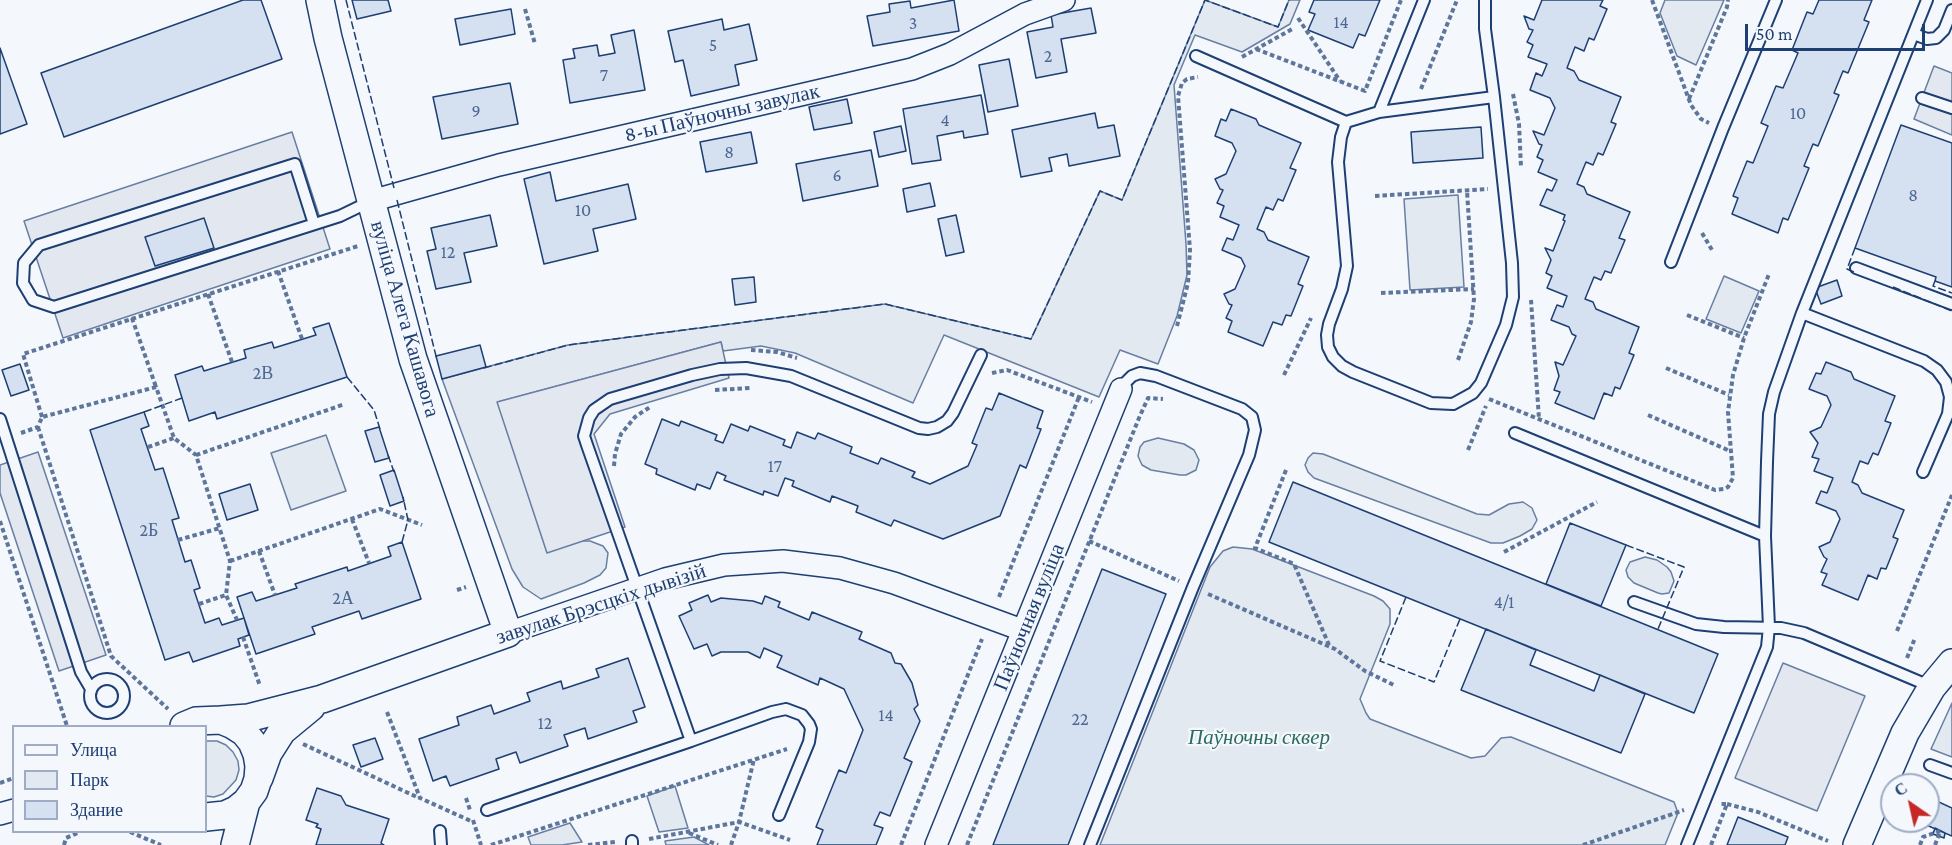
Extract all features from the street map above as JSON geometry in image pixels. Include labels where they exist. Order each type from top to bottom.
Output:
[{"type":"street","name":"вуліца Алега Кашавога","points":[[320,0],[327,38],[413,359],[508,633]]},
{"type":"street","name":"8-ы Паўночны завулак","points":[[371,201],[499,165],[912,69],[951,54],[1025,14],[1064,0]]},
{"type":"street","name":"Паўночная вуліца","points":[[936,845],[1122,389]]},
{"type":"street","name":"завулак Брэсцкіх дывізій","points":[[177,718],[196,721],[258,716],[322,699],[638,587],[724,566],[783,561],[840,568],[894,584],[1022,630]]},
{"type":"street","points":[[1857,845],[1905,733],[1932,687],[1952,663]]},
{"type":"street","name":"завулак Брэсцкіх дывізій","points":[[235,845],[252,790],[268,753],[282,730],[322,699]]},
{"type":"street","points":[[207,817],[225,815],[236,810],[252,790],[260,766],[252,742],[244,732],[221,720]]},
{"type":"street","points":[[207,830],[218,845]]},
{"type":"lane","points":[[1379,112],[1424,0]]},
{"type":"lane","points":[[1346,122],[1341,137],[1338,162],[1347,266],[1327,335],[1328,347],[1333,357],[1353,372],[1431,403],[1453,404],[1473,393],[1481,383],[1511,311],[1513,272],[1485,29],[1485,0]]},
{"type":"lane","points":[[1671,262],[1776,0]]},
{"type":"lane","points":[[1688,845],[1767,648],[1769,627],[1766,536],[1770,414],[1780,373],[1927,0]]},
{"type":"lane","points":[[1914,34],[1927,39],[1936,38],[1944,30],[1952,10]]},
{"type":"lane","points":[[1196,56],[1346,122],[1379,112],[1494,97]]},
{"type":"lane","points":[[1922,98],[1952,108]]},
{"type":"lane","points":[[314,224],[295,164],[39,245],[24,263],[24,283],[33,300],[54,307],[340,216],[371,201]]},
{"type":"lane","points":[[1856,268],[1952,304]]},
{"type":"lane","points":[[1802,313],[1924,361],[1937,369],[1946,382],[1950,397],[1948,414],[1923,472]]},
{"type":"lane","points":[[690,741],[584,436],[589,418],[601,404],[610,399],[706,371],[733,368],[760,369],[806,381],[919,428],[928,429],[937,427],[953,413],[981,355]]},
{"type":"lane","points":[[1090,845],[1254,439],[1255,423],[1252,417],[1242,409],[1148,374],[1140,373],[1132,376],[1122,389]]},
{"type":"lane","points":[[0,419],[81,672],[91,689]]},
{"type":"lane","points":[[1515,433],[1766,536]]},
{"type":"lane","points":[[1634,602],[1696,624],[1792,630],[1816,637],[1932,687]]},
{"type":"lane","points":[[487,810],[786,709],[797,712],[806,719],[811,729],[809,742],[778,815]]},
{"type":"lane","points":[[1930,765],[1952,773]]},
{"type":"lane","points":[[440,831],[441,845]]},
{"type":"path","points":[[1256,49],[1365,91],[1401,0]]},
{"type":"path","points":[[1412,109],[1457,0]]},
{"type":"path","points":[[1652,0],[1693,110],[1701,118],[1723,128]]},
{"type":"path","points":[[1689,99],[1727,8],[1728,0]]},
{"type":"path","points":[[525,9],[536,44]]},
{"type":"path","points":[[1298,18],[1341,82]]},
{"type":"path","points":[[1177,326],[1185,299],[1190,259],[1178,102],[1179,89],[1187,79],[1192,77],[1203,79],[1294,27]]},
{"type":"path","points":[[1375,196],[1504,188]]},
{"type":"path","points":[[1458,360],[1471,322],[1474,289],[1467,191]]},
{"type":"path","points":[[1699,229],[1712,250]]},
{"type":"path","points":[[177,718],[111,656],[38,427],[42,417],[23,354],[365,244]]},
{"type":"path","points":[[278,271],[302,339]]},
{"type":"path","points":[[1490,399],[1719,490],[1728,487],[1733,478],[1728,430],[1729,395],[1744,338],[1769,274]]},
{"type":"path","points":[[1381,293],[1474,289]]},
{"type":"path","points":[[208,294],[232,362]]},
{"type":"path","points":[[1531,296],[1539,418]]},
{"type":"path","points":[[1284,375],[1313,313]]},
{"type":"path","points":[[1687,315],[1744,338]]},
{"type":"path","points":[[132,318],[174,438],[195,455],[231,561],[226,595],[237,620]]},
{"type":"path","points":[[1666,368],[1729,395]]},
{"type":"path","points":[[986,377],[996,371],[1007,370],[1139,418]]},
{"type":"path","points":[[42,417],[156,387]]},
{"type":"path","points":[[705,391],[756,388]]},
{"type":"path","points":[[999,597],[1079,397]]},
{"type":"path","points":[[967,845],[1148,398],[1173,402]]},
{"type":"path","points":[[615,471],[615,454],[621,434],[635,417],[658,403]]},
{"type":"path","points":[[195,455],[345,404]]},
{"type":"path","points":[[1648,415],[1730,451]]},
{"type":"path","points":[[6,438],[38,427]]},
{"type":"path","points":[[147,447],[174,438]]},
{"type":"path","points":[[1286,470],[1255,548],[1294,564],[1329,646]]},
{"type":"path","points":[[1898,631],[1952,495]]},
{"type":"path","points":[[1504,552],[1597,502]]},
{"type":"path","points":[[231,561],[380,509],[422,525]]},
{"type":"path","points":[[352,519],[369,563]]},
{"type":"path","points":[[0,521],[67,725]]},
{"type":"path","points":[[178,540],[220,528]]},
{"type":"path","points":[[1089,541],[1329,646],[1365,671],[1396,686]]},
{"type":"path","points":[[259,551],[275,595]]},
{"type":"path","points":[[199,604],[226,595]]},
{"type":"path","points":[[243,637],[260,686]]},
{"type":"path","points":[[901,845],[983,637]]},
{"type":"path","points":[[1902,673],[1915,638]]},
{"type":"path","points":[[387,712],[420,798]]},
{"type":"path","points":[[491,845],[809,742]]},
{"type":"path","points":[[300,743],[473,822],[481,845]]},
{"type":"path","points":[[731,845],[739,822],[754,758]]},
{"type":"path","points":[[1583,845],[1704,803]]},
{"type":"path","points":[[1727,804],[1746,808],[1828,841]]},
{"type":"path","points":[[588,845],[632,843],[739,822],[790,840]]},
{"type":"path","points":[[1920,845],[1923,837],[1940,831],[1935,845]]},
{"type":"path","points":[[64,845],[66,838],[76,833]]},
{"type":"path","points":[[134,833],[160,845]]},
{"type":"path","points":[[689,833],[718,845]]},
{"type":"green space","points":[[1205,0],[1278,27],[1289,0],[1300,0],[1290,24],[1242,52],[1195,35],[1174,85],[1187,275],[1177,316],[1158,364],[1120,350],[1099,397],[944,335],[913,403],[795,353],[761,346],[723,351],[721,342],[498,402],[547,552],[581,541],[590,541],[603,546],[608,553],[606,568],[600,575],[584,583],[541,599],[523,587],[512,569],[442,379],[568,345],[885,304],[1031,339],[1100,191],[1122,200]]},
{"type":"green space","points":[[1665,0],[1724,0],[1696,65],[1677,56],[1660,13]]},
{"type":"green space","points":[[1458,195],[1464,287],[1410,290],[1404,199]]},
{"type":"green space","points":[[1724,276],[1759,291],[1741,333],[1706,319]]},
{"type":"green space","points":[[326,435],[346,491],[291,510],[271,453]]},
{"type":"green space","points":[[1158,438],[1184,444],[1194,450],[1199,460],[1196,470],[1180,475],[1151,470],[1142,465],[1138,456],[1140,447],[1144,442]]},
{"type":"green space","points":[[1313,453],[1323,454],[1477,514],[1489,515],[1509,504],[1523,502],[1532,508],[1537,520],[1532,529],[1520,536],[1503,543],[1491,543],[1314,478],[1305,465]]},
{"type":"green space","name":"Паўночны сквер","points":[[1233,547],[1252,549],[1374,596],[1390,609],[1390,624],[1360,699],[1370,719],[1471,758],[1485,756],[1501,738],[1511,737],[1674,802],[1678,813],[1665,845],[1100,845],[1210,567],[1223,551]]},
{"type":"green space","points":[[1645,557],[1657,560],[1671,572],[1674,581],[1669,593],[1658,593],[1634,583],[1628,577],[1626,570],[1630,562]]},
{"type":"green space","points":[[1952,703],[1952,757],[1931,749]]},
{"type":"green space","points":[[207,741],[217,741],[226,745],[238,761],[239,770],[236,780],[223,794],[207,796]]},
{"type":"green space","points":[[675,786],[688,828],[659,832],[647,796]]},
{"type":"green space","points":[[570,823],[582,842],[562,845],[531,845],[528,837]]},
{"type":"green space","points":[[694,837],[709,845],[666,845],[665,841]]},
{"type":"shaded area","points":[[1934,66],[1952,73],[1952,135],[1914,119]]},
{"type":"shaded area","points":[[292,132],[330,249],[63,338],[24,221]]},
{"type":"shaded area","points":[[721,342],[729,378],[610,414],[594,434],[625,527],[547,553],[497,402]]},
{"type":"shaded area","points":[[38,452],[106,655],[59,671],[0,493],[0,465]]},
{"type":"shaded area","points":[[1783,663],[1865,696],[1817,811],[1735,778]]},
{"type":"building","points":[[243,0],[261,0],[282,59],[64,137],[41,73]]},
{"type":"building","points":[[352,0],[388,0],[391,11],[357,19]]},
{"type":"building","points":[[954,0],[959,31],[873,46],[867,16],[890,12],[889,4],[910,1],[911,8]]},
{"type":"building","points":[[1314,0],[1380,0],[1365,36],[1359,34],[1353,48],[1308,30],[1315,14],[1309,12]]},
{"type":"building","points":[[1542,0],[1603,0],[1600,6],[1607,9],[1594,40],[1589,38],[1584,51],[1575,47],[1567,68],[1574,71],[1579,80],[1621,97],[1611,122],[1616,124],[1603,155],[1598,153],[1593,165],[1586,162],[1577,184],[1584,187],[1587,194],[1630,212],[1619,238],[1625,240],[1611,273],[1605,271],[1601,280],[1594,277],[1585,299],[1593,302],[1596,309],[1639,327],[1629,353],[1634,355],[1620,389],[1615,387],[1612,396],[1604,393],[1594,419],[1555,403],[1560,392],[1554,390],[1559,376],[1555,362],[1563,365],[1576,336],[1572,334],[1569,327],[1551,320],[1557,305],[1563,307],[1567,296],[1547,288],[1552,276],[1546,273],[1551,260],[1545,248],[1553,251],[1565,221],[1563,220],[1565,215],[1540,205],[1547,189],[1552,191],[1557,180],[1538,172],[1543,160],[1537,157],[1542,145],[1539,144],[1533,131],[1544,135],[1555,108],[1550,98],[1530,90],[1536,73],[1542,76],[1547,64],[1528,57],[1533,45],[1527,42],[1533,30],[1529,29],[1524,16],[1534,20]]},
{"type":"building","points":[[1819,0],[1872,0],[1864,20],[1869,22],[1848,73],[1843,71],[1834,93],[1839,95],[1818,146],[1813,144],[1804,166],[1809,168],[1788,220],[1783,218],[1778,233],[1732,214],[1738,198],[1733,196],[1747,161],[1753,163],[1768,126],[1761,123],[1776,86],[1783,88],[1798,53],[1792,50],[1807,12],[1813,14]]},
{"type":"building","points":[[1091,8],[1096,33],[1061,39],[1067,72],[1036,78],[1027,32],[1053,27],[1051,15]]},
{"type":"building","points":[[511,9],[515,34],[460,45],[455,19]]},
{"type":"building","points":[[722,19],[724,30],[749,24],[757,60],[735,65],[739,85],[691,96],[683,60],[675,62],[668,31]]},
{"type":"building","points":[[634,30],[645,90],[570,103],[563,60],[575,58],[573,49],[597,45],[599,56],[615,53],[611,35]]},
{"type":"building","points":[[0,48],[27,124],[0,134]]},
{"type":"building","points":[[1009,59],[1018,106],[988,112],[979,65]]},
{"type":"building","points":[[510,83],[518,124],[442,139],[433,97]]},
{"type":"building","points":[[981,95],[988,134],[964,138],[963,131],[937,136],[941,160],[912,164],[903,109]]},
{"type":"building","points":[[847,99],[852,123],[814,130],[809,107]]},
{"type":"building","points":[[1231,109],[1256,119],[1259,125],[1301,143],[1290,168],[1296,170],[1283,201],[1278,199],[1273,210],[1266,207],[1257,229],[1264,232],[1268,240],[1309,257],[1298,284],[1303,286],[1291,316],[1286,315],[1282,325],[1273,322],[1263,346],[1228,332],[1232,321],[1226,318],[1232,305],[1229,304],[1224,294],[1235,289],[1245,266],[1241,258],[1222,250],[1227,238],[1233,240],[1239,225],[1220,217],[1224,206],[1217,203],[1223,190],[1220,189],[1215,179],[1226,174],[1236,151],[1232,143],[1215,136],[1221,119],[1226,121]]},
{"type":"building","points":[[1095,113],[1098,128],[1114,125],[1120,156],[1069,166],[1067,154],[1049,158],[1052,171],[1021,177],[1012,130]]},
{"type":"building","points":[[1901,125],[1952,143],[1952,287],[1935,281],[1936,277],[1855,248]]},
{"type":"building","points":[[901,126],[906,151],[879,157],[874,132]]},
{"type":"building","points":[[1481,127],[1483,158],[1413,163],[1411,132]]},
{"type":"building","points":[[751,132],[757,163],[706,172],[700,142]]},
{"type":"building","points":[[871,150],[878,186],[803,201],[796,164]]},
{"type":"building","points":[[550,172],[556,201],[628,184],[636,219],[593,229],[598,251],[544,264],[524,179]]},
{"type":"building","points":[[930,183],[935,206],[907,212],[903,189]]},
{"type":"building","points":[[490,215],[497,246],[464,253],[471,282],[436,289],[427,251],[436,249],[431,228]]},
{"type":"building","points":[[956,215],[964,252],[946,256],[938,219]]},
{"type":"building","points":[[204,218],[214,248],[155,266],[145,237]]},
{"type":"building","points":[[754,277],[756,302],[735,305],[732,279]]},
{"type":"building","points":[[1837,280],[1842,296],[1821,304],[1815,288]]},
{"type":"building","points":[[329,323],[347,377],[217,419],[215,412],[189,421],[175,375],[202,366],[204,371],[246,358],[244,350],[272,342],[274,348],[316,335],[313,328]]},
{"type":"building","points":[[480,345],[486,367],[442,379],[436,356]]},
{"type":"building","points":[[1826,362],[1851,372],[1854,379],[1895,396],[1885,421],[1891,423],[1878,455],[1873,453],[1868,464],[1860,461],[1852,482],[1858,485],[1862,493],[1904,510],[1893,537],[1898,539],[1886,569],[1881,568],[1877,579],[1868,575],[1858,600],[1822,585],[1827,574],[1821,572],[1827,559],[1819,547],[1830,542],[1840,519],[1836,511],[1816,503],[1821,491],[1827,493],[1833,478],[1814,471],[1819,459],[1812,457],[1818,443],[1810,432],[1821,427],[1831,405],[1827,396],[1809,389],[1816,373],[1821,374]]},
{"type":"building","points":[[20,364],[29,390],[11,396],[2,370]]},
{"type":"building","points":[[999,393],[1043,411],[1037,428],[1041,429],[1026,468],[1020,465],[1000,516],[943,539],[894,520],[891,526],[856,512],[858,506],[832,496],[830,502],[792,486],[794,481],[785,478],[778,496],[764,491],[763,495],[724,480],[726,476],[717,472],[710,489],[697,484],[695,490],[656,474],[657,469],[645,464],[662,419],[679,426],[681,421],[717,435],[715,440],[723,443],[731,424],[748,431],[750,426],[785,440],[783,445],[791,448],[797,432],[815,439],[818,433],[852,447],[850,453],[878,464],[881,458],[915,472],[912,477],[930,484],[968,466],[977,445],[972,443],[986,408],[992,410]]},
{"type":"building","points":[[144,412],[149,426],[141,429],[155,470],[163,468],[179,518],[172,520],[185,562],[191,560],[200,588],[194,590],[205,623],[219,618],[222,625],[244,618],[249,635],[238,639],[240,646],[193,662],[189,652],[165,660],[90,430]]},
{"type":"building","points":[[379,427],[389,458],[375,462],[365,431]]},
{"type":"building","points":[[394,470],[404,501],[390,506],[380,475]]},
{"type":"building","points":[[1293,482],[1718,654],[1694,713],[1269,542]]},
{"type":"building","points":[[250,484],[258,510],[227,520],[219,494]]},
{"type":"building","points":[[1570,523],[1626,545],[1601,606],[1546,584]]},
{"type":"building","points":[[402,542],[421,599],[362,619],[359,611],[312,627],[315,634],[256,654],[237,597],[252,592],[256,601],[297,588],[295,584],[347,567],[348,571],[391,556],[388,547]]},
{"type":"building","points":[[1102,569],[1166,594],[1068,845],[993,845]]},
{"type":"building","points":[[708,595],[711,602],[721,598],[762,604],[765,596],[780,602],[778,607],[809,620],[812,612],[862,632],[859,639],[891,653],[895,663],[901,664],[912,683],[918,705],[914,709],[920,721],[904,758],[912,762],[890,816],[880,812],[874,825],[883,828],[876,845],[817,845],[823,830],[816,827],[839,770],[846,773],[863,730],[844,689],[820,678],[818,685],[777,667],[782,656],[764,648],[760,658],[748,652],[721,652],[712,656],[707,644],[694,649],[679,616],[692,610],[689,603]]},
{"type":"building","points":[[1486,629],[1536,650],[1530,665],[1594,691],[1600,675],[1645,694],[1621,753],[1461,690]]},
{"type":"building","points":[[628,658],[645,707],[633,711],[637,722],[588,739],[585,728],[564,735],[568,746],[520,763],[516,752],[496,759],[499,769],[450,786],[446,776],[433,781],[419,739],[459,725],[457,717],[491,705],[494,714],[530,701],[527,693],[561,681],[563,689],[599,677],[596,669]]},
{"type":"building","points":[[375,738],[383,759],[361,767],[353,745]]},
{"type":"building","points":[[317,788],[341,796],[346,805],[389,819],[381,843],[384,845],[316,845],[321,829],[316,827],[318,824],[306,820]]},
{"type":"building","points":[[1940,802],[1952,808],[1952,836],[1940,831]]},
{"type":"building","points":[[1738,817],[1788,837],[1785,845],[1727,845]]},
{"type":"building","points":[[1940,830],[1945,833],[1944,838],[1933,834],[1940,833]]},
{"type":"fence","points":[[346,0],[394,188]]},
{"type":"fence","points":[[484,368],[568,345],[885,304],[1031,339],[1100,191],[1122,200],[1205,0],[1278,27],[1289,0]]},
{"type":"fence","points":[[397,200],[437,360]]},
{"type":"fence","points":[[1855,248],[1847,269],[1856,273]]},
{"type":"fence","points":[[1935,281],[1933,286],[1952,293]]},
{"type":"fence","points":[[1893,287],[1952,311]]},
{"type":"fence","points":[[347,377],[374,410],[380,429]]},
{"type":"fence","points":[[144,412],[182,398]]},
{"type":"fence","points":[[388,455],[394,472]]},
{"type":"fence","points":[[402,542],[408,520],[403,497]]},
{"type":"fence","points":[[1626,545],[1684,567],[1658,629]]},
{"type":"fence","points":[[1406,597],[1380,661],[1434,682],[1460,619]]}]
